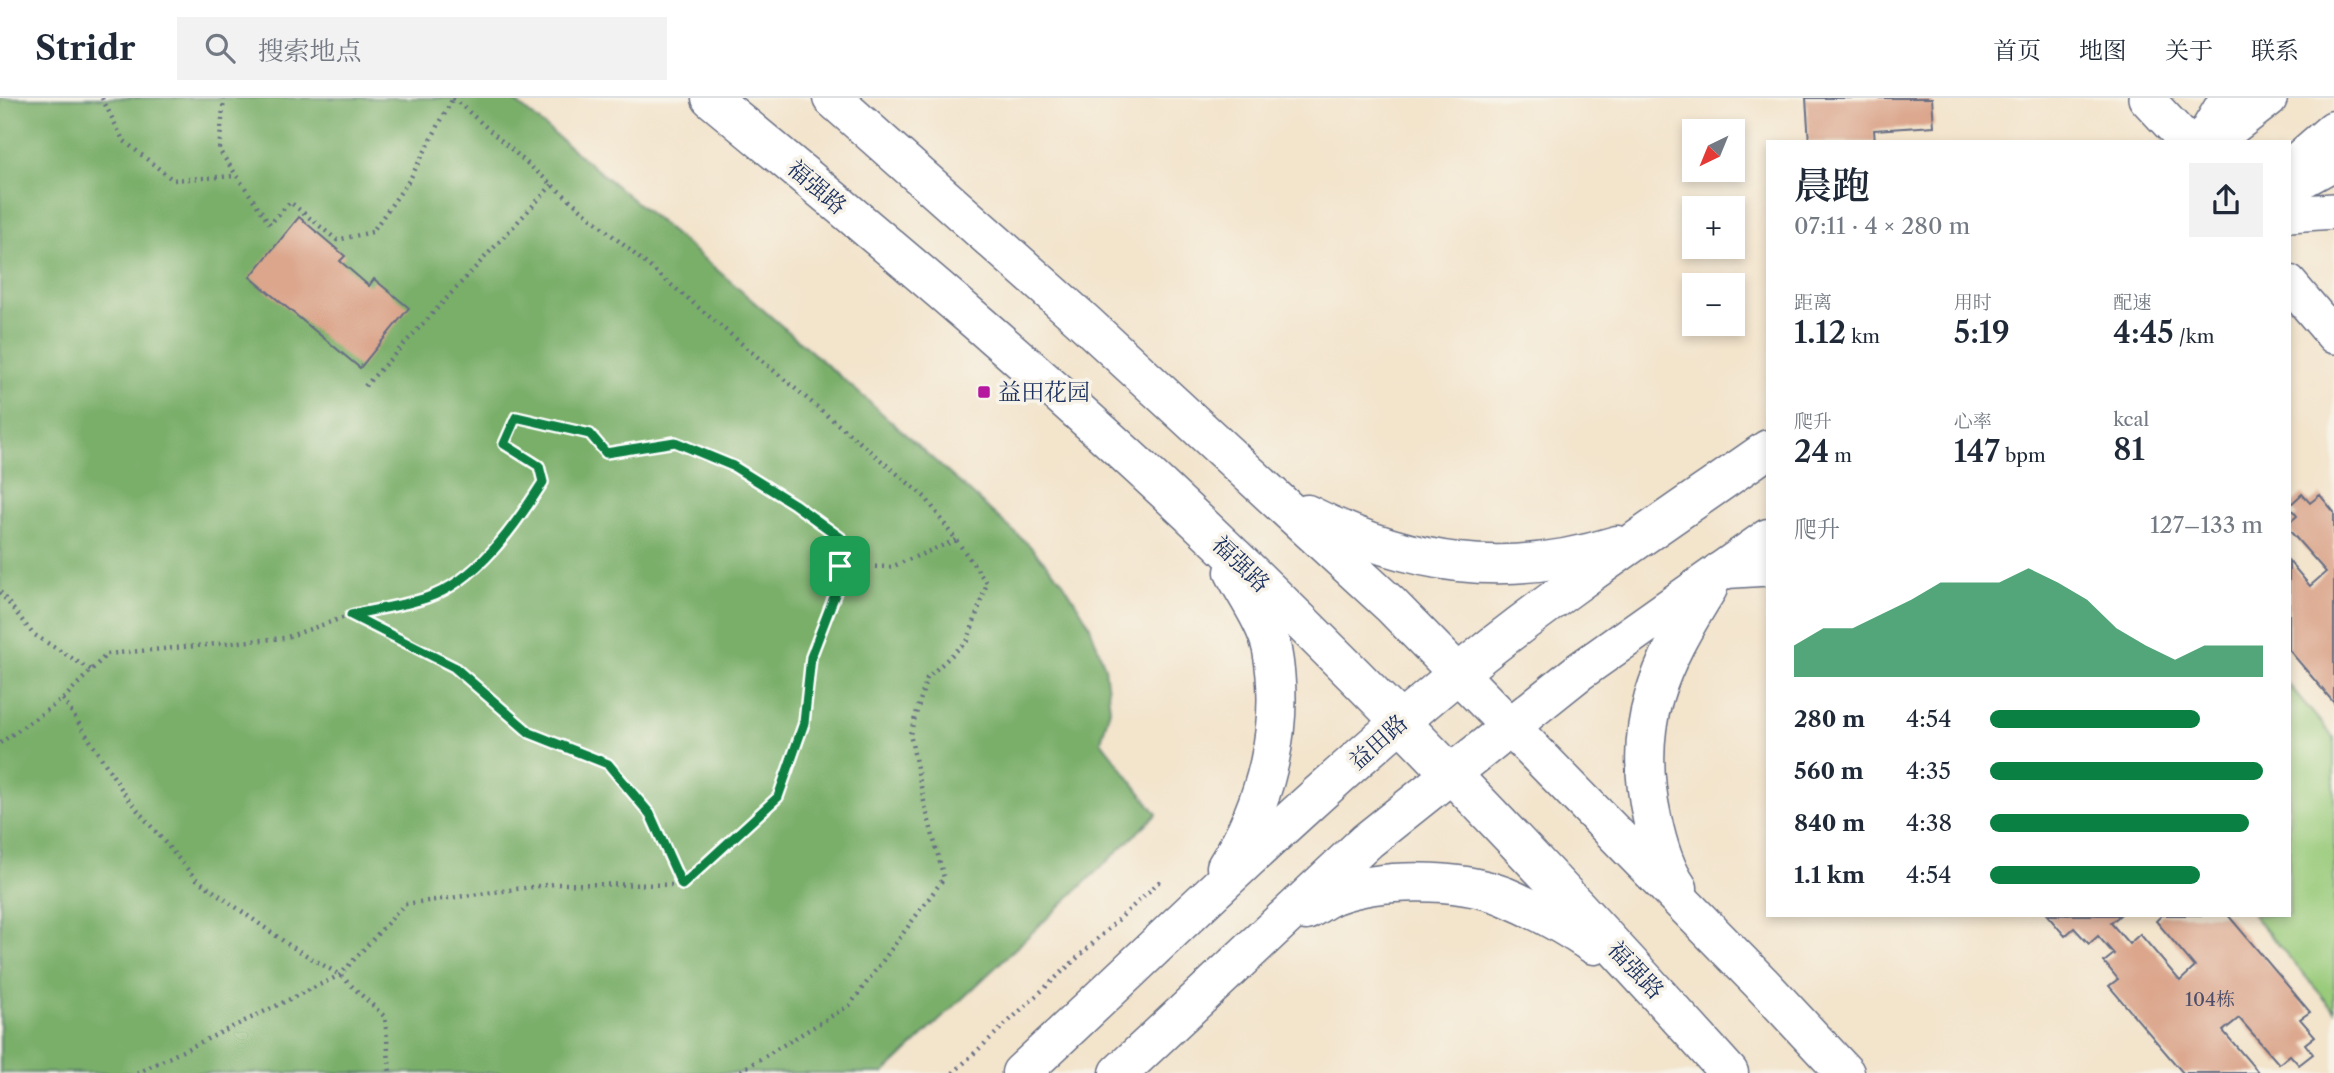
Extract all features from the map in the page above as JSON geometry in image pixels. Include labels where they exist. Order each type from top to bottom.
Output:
[{"type":"main road","name":"福强路","points":[[711,98],[1031,371],[1217,539],[1450,774],[1729,1073]]},
{"type":"main road","points":[[832,98],[1081,319],[1391,604],[1508,728],[1845,1073]]},
{"type":"main road","points":[[2204,140],[2229,98]]},
{"type":"main road","points":[[2214,140],[2268,98]]},
{"type":"main road","points":[[2291,167],[2334,130]]},
{"type":"main road","points":[[2291,185],[2334,161]]},
{"type":"main road","name":"益田路","points":[[1021,1073],[1400,722],[1457,674],[1642,537],[1766,450]]},
{"type":"main road","points":[[1276,498],[1336,528],[1392,549],[1460,563],[1506,567],[1575,558],[1642,537]]},
{"type":"main road","points":[[1202,904],[1244,838],[1267,780],[1276,716],[1272,648],[1217,539]]},
{"type":"main road","points":[[1119,1073],[1367,841],[1580,671],[1766,539]]},
{"type":"main road","points":[[1708,930],[1675,883],[1657,844],[1646,795],[1643,738],[1656,682],[1683,627],[1718,571]]},
{"type":"main road","points":[[1273,928],[1334,895],[1386,884],[1442,883],[1502,895],[1566,927],[1645,980]]},
{"type":"street","points":[[2147,98],[2185,140]]},
{"type":"street","points":[[2291,214],[2334,211]]},
{"type":"street","points":[[2291,285],[2334,337]]},
{"type":"street","points":[[1718,571],[1766,569]]},
{"type":"path","points":[[224,98],[219,150],[270,225],[290,202],[337,240],[372,232],[410,179],[453,98],[552,185],[926,498],[987,583],[968,639],[928,678],[910,734],[944,878],[850,1005],[737,1073]]},
{"type":"path","points":[[100,99],[124,140],[173,180],[236,176]]},
{"type":"path","points":[[365,386],[552,185]]},
{"type":"path","points":[[0,743],[63,699],[107,654],[285,638],[351,615],[428,598],[476,568],[513,528],[543,482],[539,466],[504,444],[516,417],[590,434],[606,453],[675,442],[733,466],[794,504],[841,538],[839,584],[811,657],[804,723],[778,797],[682,885],[554,884],[405,904],[340,975],[136,1073]]},
{"type":"path","points":[[840,566],[891,567],[956,540]]},
{"type":"path","points":[[0,592],[33,634],[90,670]]},
{"type":"path","points":[[351,615],[454,667],[530,733],[608,764],[650,814],[682,885]]},
{"type":"path","points":[[63,699],[128,799],[195,878],[289,945],[340,975],[385,1017],[390,1073]]},
{"type":"path","points":[[953,1073],[1159,882],[1202,904]]},
{"type":"green space","points":[[0,98],[511,98],[858,392],[1030,546],[1063,582],[1089,624],[1105,667],[1110,709],[1101,741],[1157,814],[884,1073],[0,1073]]},
{"type":"green space","points":[[2291,687],[2334,738],[2334,1010],[2255,917],[2291,917]]},
{"type":"building","points":[[1806,98],[1932,98],[1934,126],[1874,130],[1875,140],[1809,140]]},
{"type":"building","points":[[299,217],[345,256],[340,261],[369,286],[374,279],[409,308],[360,368],[250,277]]},
{"type":"building","points":[[2302,494],[2310,503],[2320,495],[2334,512],[2334,703],[2291,652],[2291,563],[2310,586],[2326,572],[2291,532],[2291,521],[2297,516],[2291,504]]},
{"type":"building","points":[[2049,917],[2118,917],[2111,923],[2129,944],[2140,934],[2180,981],[2195,967],[2156,921],[2160,917],[2230,917],[2310,1012],[2300,1019],[2315,1036],[2305,1044],[2313,1054],[2299,1065],[2290,1055],[2279,1064],[2239,1018],[2223,1031],[2259,1073],[2183,1073],[2109,986],[2118,979],[2104,962],[2114,954],[2098,936],[2089,944],[2074,928],[2065,936]]},
{"type":"place","name":"益田花园","points":[[984,392]]},
{"type":"route","points":[[516,417],[590,434],[606,453],[675,442],[733,466],[794,504],[841,538],[840,566],[839,584],[811,657],[804,723],[778,797],[682,885],[650,814],[608,764],[530,733],[454,667],[351,615],[428,598],[476,568],[513,528],[543,482],[539,466],[504,444],[516,417]]}]
